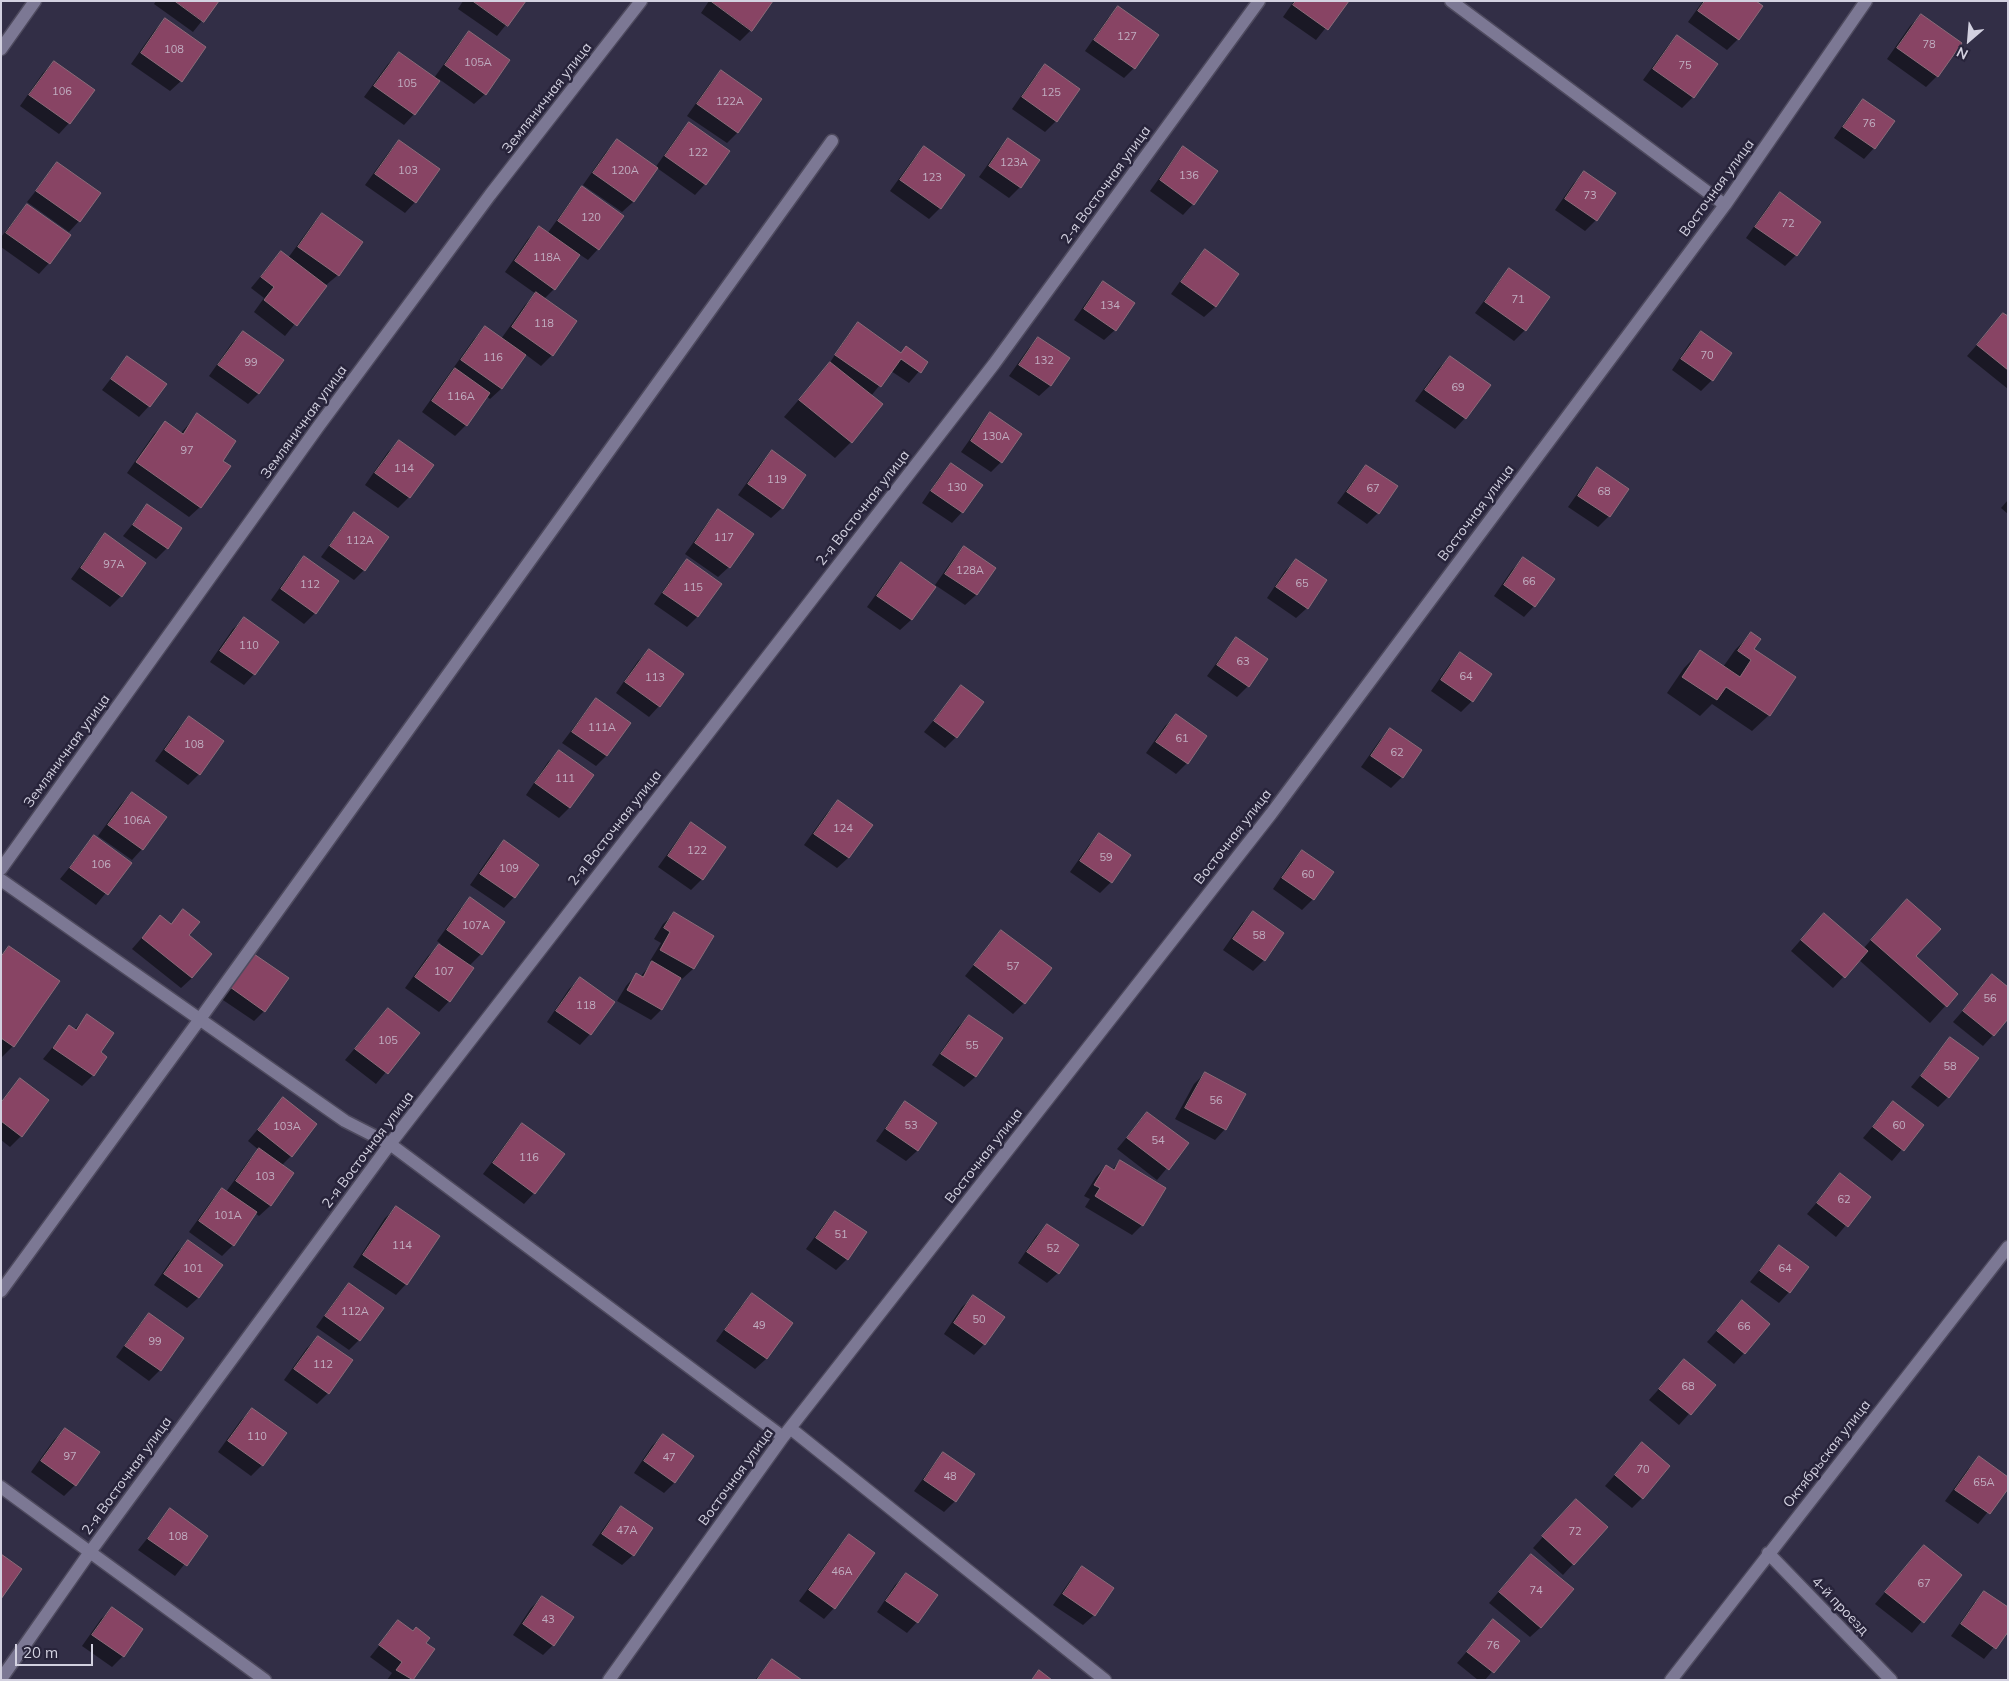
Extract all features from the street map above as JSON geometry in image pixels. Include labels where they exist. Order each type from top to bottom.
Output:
[{"type":"street","points":[[1,50],[35,1]]},
{"type":"street","name":"Земляничная улица","points":[[1,869],[318,427],[490,195],[641,1]]},
{"type":"street","name":"2-я Восточная улица","points":[[1,1679],[90,1552],[390,1144],[994,364],[1259,1]]},
{"type":"street","points":[[1451,1],[1725,205]]},
{"type":"street","name":"Восточная улица","points":[[610,1680],[786,1433],[1271,814],[1725,205],[1866,1]]},
{"type":"street","points":[[1,1291],[200,1019],[832,141]]},
{"type":"street","points":[[1,880],[344,1121],[390,1144],[786,1433],[1105,1680]]},
{"type":"street","name":"Октябрьская улица","points":[[1671,1680],[2008,1247]]},
{"type":"street","points":[[1,1488],[265,1680]]},
{"type":"street","name":"4-й проезд","points":[[1768,1553],[1891,1680]]},
{"type":"building","points":[[175,1],[219,1],[204,22]]},
{"type":"building","points":[[473,1],[526,1],[508,26]]},
{"type":"building","points":[[711,1],[773,1],[752,31]]},
{"type":"building","points":[[1296,1],[1349,1],[1328,30],[1293,5]]},
{"type":"building","points":[[1705,1],[1756,1],[1763,6],[1739,40],[1698,11]]},
{"type":"building","points":[[1118,6],[1159,35],[1135,69],[1094,40]]},
{"type":"building","points":[[1921,14],[1962,43],[1938,77],[1897,48]]},
{"type":"building","points":[[165,18],[206,47],[182,82],[141,53]]},
{"type":"building","points":[[469,31],[510,60],[486,95],[445,65]]},
{"type":"building","points":[[1677,35],[1718,64],[1694,98],[1653,69]]},
{"type":"building","points":[[399,52],[440,81],[415,115],[374,86]]},
{"type":"building","points":[[54,61],[95,90],[70,124],[29,95]]},
{"type":"building","points":[[1045,64],[1080,89],[1057,122],[1022,97]]},
{"type":"building","points":[[721,70],[762,99],[738,133],[697,104]]},
{"type":"building","points":[[1863,99],[1895,121],[1875,149],[1843,127]]},
{"type":"building","points":[[689,122],[730,151],[706,185],[665,156]]},
{"type":"building","points":[[1008,138],[1040,160],[1021,188],[989,166]]},
{"type":"building","points":[[617,139],[658,168],[634,202],[593,173]]},
{"type":"building","points":[[399,140],[440,169],[416,203],[375,174]]},
{"type":"building","points":[[924,146],[965,175],[941,209],[900,180]]},
{"type":"building","points":[[1183,146],[1218,171],[1194,205],[1160,180]]},
{"type":"building","points":[[57,162],[101,193],[80,222],[36,191]]},
{"type":"building","points":[[1584,171],[1616,193],[1597,221],[1565,199]]},
{"type":"building","points":[[582,186],[624,216],[599,250],[558,221]]},
{"type":"building","points":[[1780,192],[1821,222],[1797,256],[1755,227]]},
{"type":"building","points":[[27,204],[71,235],[50,264],[6,233]]},
{"type":"building","points":[[322,213],[363,242],[339,276],[298,247]]},
{"type":"building","points":[[539,226],[580,255],[555,290],[515,261]]},
{"type":"building","points":[[1205,249],[1239,274],[1216,307],[1181,282]]},
{"type":"building","points":[[281,251],[327,286],[297,326],[264,300],[274,287],[261,277]]},
{"type":"building","points":[[1509,268],[1550,297],[1526,331],[1485,302]]},
{"type":"building","points":[[1103,281],[1135,303],[1116,331],[1084,309]]},
{"type":"building","points":[[536,292],[577,321],[553,356],[512,327]]},
{"type":"building","points":[[2003,313],[2008,316],[2008,370],[1977,345]]},
{"type":"building","points":[[858,322],[901,353],[906,346],[928,362],[921,373],[901,359],[881,387],[835,355]]},
{"type":"building","points":[[485,326],[526,355],[502,389],[461,360]]},
{"type":"building","points":[[243,331],[284,360],[259,394],[218,365]]},
{"type":"building","points":[[1701,331],[1732,353],[1713,381],[1681,359]]},
{"type":"building","points":[[1038,337],[1070,358],[1051,386],[1019,365]]},
{"type":"building","points":[[127,356],[167,384],[150,407],[111,379]]},
{"type":"building","points":[[1450,356],[1491,385],[1466,419],[1425,390]]},
{"type":"building","points":[[830,362],[883,404],[852,443],[799,400]]},
{"type":"building","points":[[455,368],[490,393],[467,426],[432,401]]},
{"type":"building","points":[[990,412],[1022,434],[1002,463],[971,441]]},
{"type":"building","points":[[197,413],[236,441],[223,461],[231,466],[201,508],[136,462],[165,421],[183,434]]},
{"type":"building","points":[[399,440],[434,465],[410,498],[375,473]]},
{"type":"building","points":[[772,450],[806,475],[783,509],[748,484]]},
{"type":"building","points":[[951,463],[983,485],[963,513],[931,491]]},
{"type":"building","points":[[1366,465],[1398,486],[1379,514],[1347,492]]},
{"type":"building","points":[[1597,467],[1629,489],[1610,517],[1578,496]]},
{"type":"building","points":[[147,504],[182,528],[168,549],[133,525]]},
{"type":"building","points":[[718,509],[754,534],[730,568],[695,543]]},
{"type":"building","points":[[354,512],[389,537],[365,571],[330,546]]},
{"type":"building","points":[[105,533],[146,563],[122,597],[81,568]]},
{"type":"building","points":[[964,546],[996,568],[977,595],[945,574]]},
{"type":"building","points":[[304,556],[339,581],[316,614],[281,589]]},
{"type":"building","points":[[1523,557],[1555,579],[1535,607],[1504,585]]},
{"type":"building","points":[[687,559],[722,584],[698,617],[663,593]]},
{"type":"building","points":[[1296,559],[1327,580],[1308,609],[1276,587]]},
{"type":"building","points":[[901,562],[936,587],[912,620],[877,596]]},
{"type":"building","points":[[244,617],[279,642],[255,675],[220,651]]},
{"type":"building","points":[[1751,632],[1761,639],[1754,649],[1796,677],[1770,716],[1726,687],[1717,700],[1682,677],[1700,650],[1740,677],[1751,660],[1738,651]]},
{"type":"building","points":[[1236,637],[1268,659],[1249,687],[1217,665]]},
{"type":"building","points":[[649,649],[684,674],[660,707],[625,682]]},
{"type":"building","points":[[1460,652],[1492,674],[1473,702],[1441,680]]},
{"type":"building","points":[[961,685],[984,702],[957,738],[934,721]]},
{"type":"building","points":[[596,698],[631,723],[607,756],[572,732]]},
{"type":"building","points":[[1176,714],[1207,736],[1188,764],[1156,742]]},
{"type":"building","points":[[189,716],[224,741],[200,775],[165,750]]},
{"type":"building","points":[[1390,728],[1422,750],[1403,778],[1371,756]]},
{"type":"building","points":[[559,750],[594,775],[570,808],[535,783]]},
{"type":"building","points":[[132,792],[167,817],[143,850],[108,825]]},
{"type":"building","points":[[838,800],[873,825],[849,858],[814,834]]},
{"type":"building","points":[[691,822],[726,847],[703,880],[668,856]]},
{"type":"building","points":[[1099,833],[1131,855],[1112,883],[1080,861]]},
{"type":"building","points":[[94,835],[132,863],[108,895],[70,868]]},
{"type":"building","points":[[504,840],[539,865],[515,898],[480,874]]},
{"type":"building","points":[[1302,850],[1334,872],[1314,900],[1282,878]]},
{"type":"building","points":[[470,897],[505,922],[482,955],[447,930]]},
{"type":"building","points":[[1907,899],[1941,929],[1916,956],[1958,994],[1947,1007],[1871,940]]},
{"type":"building","points":[[183,909],[200,922],[189,935],[212,954],[192,978],[142,938],[160,915],[171,924]]},
{"type":"building","points":[[1253,911],[1284,933],[1265,961],[1233,939]]},
{"type":"building","points":[[674,912],[714,936],[694,969],[660,950],[670,932],[664,928]]},
{"type":"building","points":[[1824,913],[1868,951],[1845,978],[1801,940]]},
{"type":"building","points":[[1001,930],[1052,968],[1025,1004],[974,965]]},
{"type":"building","points":[[439,944],[474,968],[450,1002],[415,977]]},
{"type":"building","points":[[9,946],[60,981],[14,1047],[1,1038],[1,957]]},
{"type":"building","points":[[254,954],[289,978],[265,1012],[230,987]]},
{"type":"building","points":[[652,961],[681,978],[662,1010],[627,990],[636,973],[643,977]]},
{"type":"building","points":[[1992,974],[2008,987],[2008,1019],[1994,1036],[1963,1011]]},
{"type":"building","points":[[580,977],[615,1002],[591,1035],[556,1011]]},
{"type":"building","points":[[388,1008],[420,1033],[388,1074],[355,1049]]},
{"type":"building","points":[[87,1014],[114,1033],[101,1052],[107,1057],[94,1076],[53,1048],[69,1025],[76,1030]]},
{"type":"building","points":[[969,1015],[1003,1038],[976,1077],[941,1054]]},
{"type":"building","points":[[1950,1037],[1979,1058],[1949,1098],[1921,1076]]},
{"type":"building","points":[[1205,1072],[1246,1094],[1226,1130],[1185,1108]]},
{"type":"building","points":[[20,1078],[49,1100],[22,1137],[1,1121],[1,1103]]},
{"type":"building","points":[[283,1097],[317,1124],[292,1157],[258,1130]]},
{"type":"building","points":[[905,1101],[937,1123],[918,1151],[886,1129]]},
{"type":"building","points":[[1893,1101],[1924,1125],[1904,1151],[1873,1127]]},
{"type":"building","points":[[1147,1112],[1189,1143],[1169,1170],[1127,1138]]},
{"type":"building","points":[[522,1123],[565,1154],[535,1194],[493,1163]]},
{"type":"building","points":[[259,1148],[294,1173],[271,1206],[236,1181]]},
{"type":"building","points":[[1120,1160],[1166,1188],[1143,1226],[1095,1196],[1100,1188],[1094,1185],[1106,1165],[1114,1170]]},
{"type":"building","points":[[1840,1173],[1871,1197],[1848,1227],[1817,1203]]},
{"type":"building","points":[[222,1188],[257,1212],[234,1246],[199,1221]]},
{"type":"building","points":[[396,1206],[440,1236],[407,1285],[363,1255]]},
{"type":"building","points":[[835,1211],[867,1232],[848,1260],[816,1238]]},
{"type":"building","points":[[1047,1224],[1079,1245],[1059,1274],[1027,1252]]},
{"type":"building","points":[[188,1240],[223,1265],[199,1298],[164,1274]]},
{"type":"building","points":[[1779,1245],[1809,1267],[1790,1293],[1760,1271]]},
{"type":"building","points":[[349,1283],[384,1308],[360,1341],[325,1316]]},
{"type":"building","points":[[752,1293],[793,1323],[767,1359],[725,1330]]},
{"type":"building","points":[[973,1295],[1005,1317],[985,1345],[954,1323]]},
{"type":"building","points":[[1742,1300],[1770,1324],[1745,1354],[1717,1331]]},
{"type":"building","points":[[149,1313],[184,1338],[161,1371],[125,1346]]},
{"type":"building","points":[[318,1336],[353,1360],[329,1394],[294,1369]]},
{"type":"building","points":[[1684,1359],[1716,1385],[1691,1415],[1659,1389]]},
{"type":"building","points":[[252,1408],[287,1433],[263,1466],[228,1441]]},
{"type":"building","points":[[65,1428],[100,1452],[76,1486],[41,1461]]},
{"type":"building","points":[[663,1434],[694,1456],[675,1483],[644,1461]]},
{"type":"building","points":[[1642,1442],[1670,1466],[1643,1499],[1615,1475]]},
{"type":"building","points":[[943,1452],[975,1474],[956,1502],[924,1480]]},
{"type":"building","points":[[1979,1456],[2008,1477],[2008,1489],[1990,1514],[1955,1490]]},
{"type":"building","points":[[1576,1499],[1608,1527],[1574,1565],[1542,1536]]},
{"type":"building","points":[[621,1506],[653,1528],[634,1556],[602,1534]]},
{"type":"building","points":[[170,1508],[208,1536],[187,1566],[148,1539]]},
{"type":"building","points":[[849,1534],[875,1553],[835,1609],[809,1590]]},
{"type":"building","points":[[1924,1545],[1962,1575],[1924,1623],[1885,1592]]},
{"type":"building","points":[[1,1554],[22,1569],[1,1599]]},
{"type":"building","points":[[1531,1554],[1574,1589],[1541,1628],[1499,1592]]},
{"type":"building","points":[[1082,1566],[1114,1588],[1095,1616],[1063,1594]]},
{"type":"building","points":[[906,1573],[938,1595],[918,1623],[886,1601]]},
{"type":"building","points":[[1984,1591],[2008,1607],[2008,1632],[1996,1649],[1961,1624]]},
{"type":"building","points":[[542,1596],[574,1617],[554,1646],[523,1624]]},
{"type":"building","points":[[112,1607],[143,1629],[124,1657],[92,1635]]},
{"type":"building","points":[[1493,1619],[1520,1641],[1494,1673],[1467,1652]]},
{"type":"building","points":[[398,1620],[413,1631],[416,1627],[430,1638],[426,1643],[435,1649],[413,1680],[396,1670],[402,1662],[379,1645]]},
{"type":"building","points":[[772,1659],[802,1680],[757,1680]]},
{"type":"building","points":[[1039,1670],[1052,1680],[1032,1680]]}]
